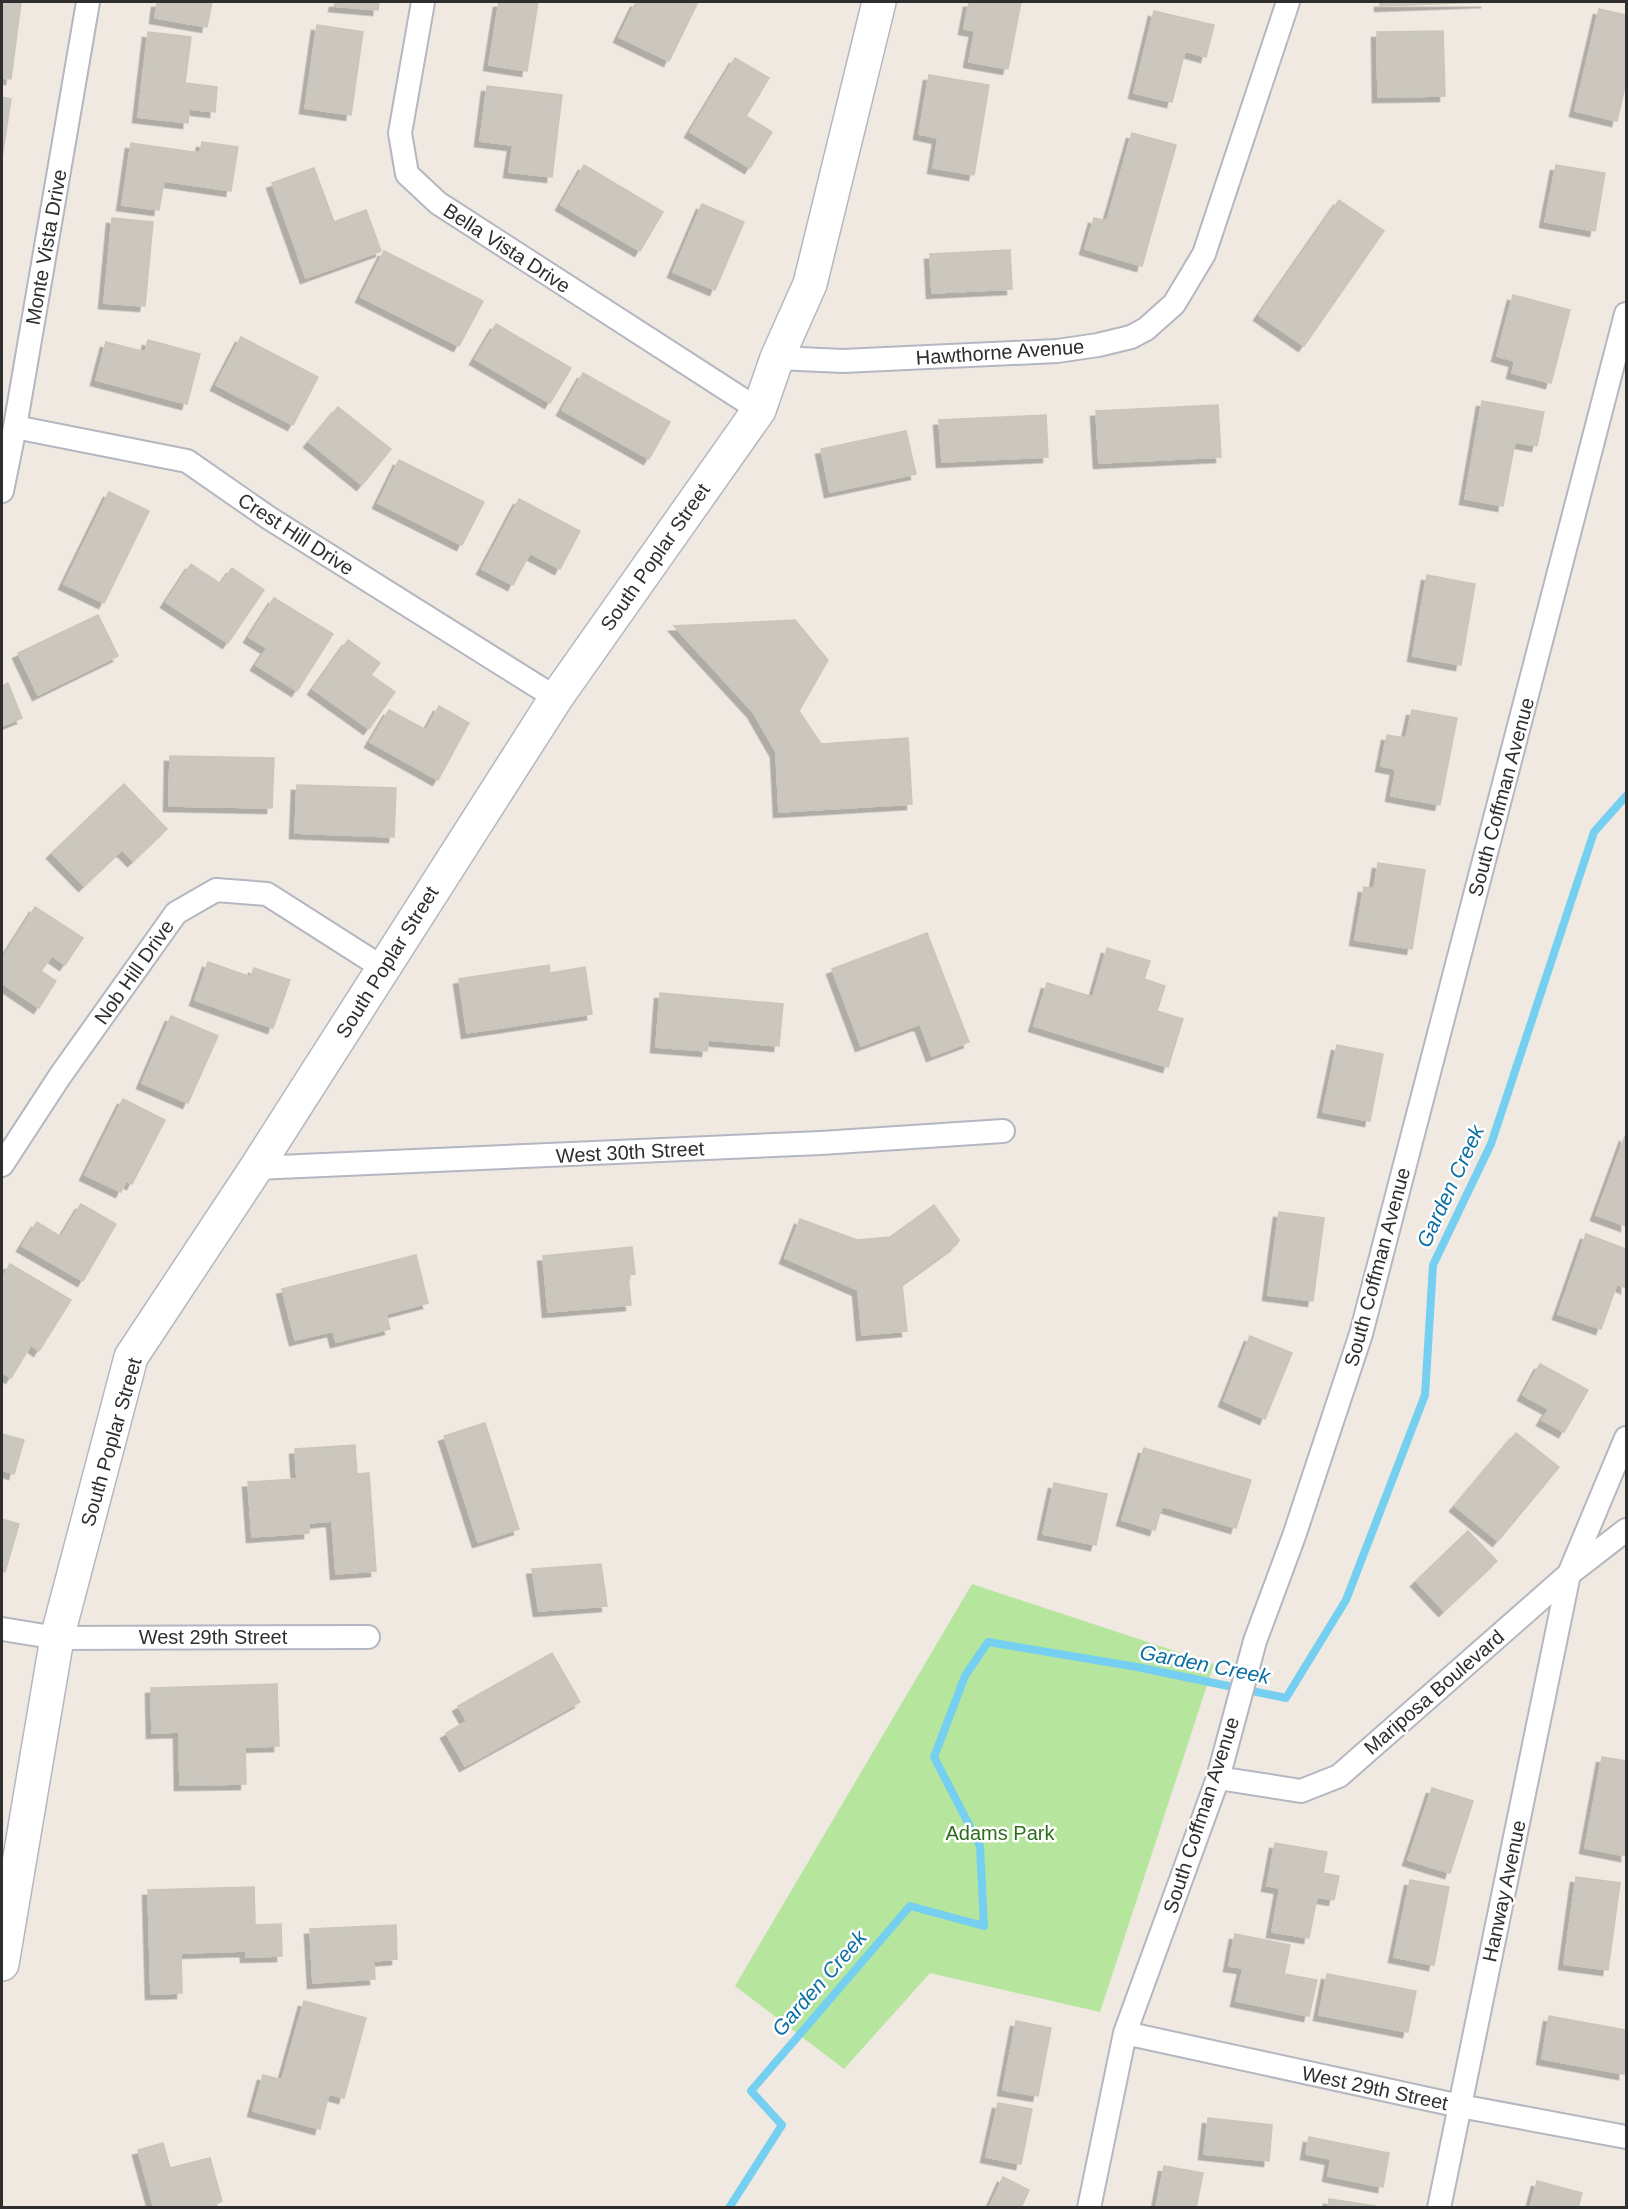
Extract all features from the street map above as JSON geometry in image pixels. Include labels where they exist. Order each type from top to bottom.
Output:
[{"type":"main road","name":"South Poplar Street","points":[[2,1964],[57,1638],[131,1357],[256,1168],[556,698],[759,410],[777,358],[810,284],[879,2]]},
{"type":"street","name":"Monte Vista Drive","points":[[2,492],[88,2]]},
{"type":"street","name":"Bella Vista Drive","points":[[423,2],[400,133],[407,174],[438,203],[759,410]]},
{"type":"street","name":"Hawthorne Avenue","points":[[777,358],[843,362],[1057,351],[1131,337],[1146,329],[1174,304],[1203,254],[1288,2]]},
{"type":"street","name":"South Coffman Avenue","points":[[1089,2208],[1125,2033],[1218,1778],[1255,1641],[1294,1536],[1361,1334],[1626,314]]},
{"type":"street","name":"Crest Hill Drive","points":[[15,427],[187,460],[269,518],[556,698]]},
{"type":"street","name":"Nob Hill Drive","points":[[2,1165],[60,1076],[176,913],[216,890],[267,894],[383,968]]},
{"type":"street","name":"West 30th Street","points":[[256,1168],[821,1143],[1003,1131]]},
{"type":"street","points":[[1569,1574],[1626,1438]]},
{"type":"street","name":"Mariposa Boulevard","points":[[1218,1778],[1301,1791],[1339,1776],[1569,1574],[1626,1530]]},
{"type":"street","name":"Hanway Avenue","points":[[1439,2208],[1569,1574]]},
{"type":"street","points":[[2,1629],[57,1638]]},
{"type":"street","name":"West 29th Street","points":[[57,1638],[368,1636]]},
{"type":"street","name":"West 29th Street","points":[[1125,2033],[1460,2106],[1626,2137]]},
{"type":"green space","name":"Adams Park","points":[[972,1584],[1214,1664],[1100,2012],[930,1973],[844,2069],[735,1986]]},
{"type":"building","points":[[2,2],[21,2],[11,79],[2,78]]},
{"type":"building","points":[[157,2],[212,2],[207,27],[155,18]]},
{"type":"building","points":[[335,2],[379,2],[378,10],[334,6]]},
{"type":"building","points":[[499,2],[538,2],[527,71],[489,65]]},
{"type":"building","points":[[636,2],[698,2],[669,61],[619,37]]},
{"type":"building","points":[[969,2],[1021,2],[1008,69],[969,62],[975,31],[964,29]]},
{"type":"building","points":[[1380,2],[1487,2],[1380,6]]},
{"type":"building","points":[[1599,9],[1626,15],[1626,82],[1617,121],[1575,111]]},
{"type":"building","points":[[1154,11],[1214,25],[1206,57],[1185,51],[1172,102],[1134,93]]},
{"type":"building","points":[[317,25],[363,32],[351,115],[305,108]]},
{"type":"building","points":[[1443,31],[1445,96],[1378,97],[1377,32]]},
{"type":"building","points":[[148,32],[191,37],[185,83],[217,87],[215,112],[189,109],[188,123],[138,117]]},
{"type":"building","points":[[735,58],[769,78],[746,116],[772,132],[750,168],[690,132]]},
{"type":"building","points":[[929,75],[989,85],[974,175],[933,168],[938,138],[919,134]]},
{"type":"building","points":[[487,86],[562,95],[552,177],[509,172],[513,145],[480,141]]},
{"type":"building","points":[[2,97],[11,99],[2,158]]},
{"type":"building","points":[[1132,133],[1176,145],[1142,266],[1085,249],[1094,218],[1107,221]]},
{"type":"building","points":[[202,142],[238,147],[231,191],[164,181],[159,210],[122,205],[131,143],[200,153]]},
{"type":"building","points":[[584,165],[663,212],[640,251],[561,205]]},
{"type":"building","points":[[1556,165],[1605,173],[1595,231],[1545,222]]},
{"type":"building","points":[[314,168],[334,222],[366,210],[381,251],[306,278],[272,183]]},
{"type":"building","points":[[1339,200],[1384,231],[1304,346],[1259,315]]},
{"type":"building","points":[[702,204],[744,222],[715,290],[673,272]]},
{"type":"building","points":[[112,218],[153,222],[145,306],[104,303]]},
{"type":"building","points":[[1010,250],[1012,289],[932,293],[930,254]]},
{"type":"building","points":[[384,251],[483,301],[459,346],[361,297]]},
{"type":"building","points":[[1513,295],[1570,310],[1551,383],[1512,373],[1515,361],[1497,356]]},
{"type":"building","points":[[496,324],[571,368],[550,403],[475,359]]},
{"type":"building","points":[[241,337],[318,377],[293,425],[216,385]]},
{"type":"building","points":[[148,340],[200,354],[187,404],[96,380],[106,342],[145,352]]},
{"type":"building","points":[[583,373],[670,422],[649,459],[562,410]]},
{"type":"building","points":[[1482,401],[1544,412],[1537,446],[1515,442],[1503,506],[1465,499]]},
{"type":"building","points":[[1218,405],[1221,457],[1099,463],[1096,411]]},
{"type":"building","points":[[338,407],[391,449],[362,485],[309,442]]},
{"type":"building","points":[[1046,415],[1048,457],[942,462],[939,420]]},
{"type":"building","points":[[906,431],[916,474],[830,492],[821,449]]},
{"type":"building","points":[[399,460],[484,502],[462,545],[378,503]]},
{"type":"building","points":[[109,492],[149,511],[104,603],[64,584]]},
{"type":"building","points":[[519,499],[580,531],[560,569],[530,553],[513,585],[482,569]]},
{"type":"building","points":[[191,564],[221,584],[232,568],[264,590],[228,643],[166,602]]},
{"type":"building","points":[[1427,575],[1475,584],[1461,665],[1413,656]]},
{"type":"building","points":[[274,598],[333,634],[297,691],[256,665],[267,648],[249,637]]},
{"type":"building","points":[[98,615],[118,656],[38,695],[18,653]]},
{"type":"building","points":[[795,620],[828,660],[799,711],[821,744],[908,738],[912,804],[779,812],[776,752],[753,712],[674,626]]},
{"type":"building","points":[[348,640],[380,663],[371,675],[395,692],[369,729],[313,689]]},
{"type":"building","points":[[8,683],[22,718],[2,726],[2,686]]},
{"type":"building","points":[[439,706],[469,723],[438,780],[370,742],[389,710],[426,730]]},
{"type":"building","points":[[1412,710],[1457,718],[1440,805],[1391,796],[1396,769],[1381,766],[1387,735],[1406,738]]},
{"type":"building","points":[[170,756],[274,758],[272,808],[169,806]]},
{"type":"building","points":[[124,784],[167,829],[133,861],[122,850],[84,886],[52,853]]},
{"type":"building","points":[[297,785],[396,788],[394,837],[295,833]]},
{"type":"building","points":[[1378,863],[1425,870],[1412,949],[1355,940],[1364,887],[1374,889]]},
{"type":"building","points":[[35,907],[83,938],[65,965],[52,956],[41,971],[56,981],[39,1008],[2,983],[2,959]]},
{"type":"building","points":[[927,933],[969,1042],[932,1056],[920,1024],[861,1046],[832,969]]},
{"type":"building","points":[[1107,948],[1150,961],[1144,979],[1165,986],[1157,1011],[1183,1019],[1168,1067],[1034,1026],[1047,983],[1093,997]]},
{"type":"building","points":[[208,962],[251,977],[254,968],[290,980],[273,1028],[195,1000]]},
{"type":"building","points":[[549,965],[550,973],[585,967],[592,1014],[467,1033],[459,979]]},
{"type":"building","points":[[660,993],[783,1004],[779,1046],[708,1040],[707,1051],[656,1047]]},
{"type":"building","points":[[171,1016],[218,1036],[188,1103],[142,1083]]},
{"type":"building","points":[[1337,1045],[1383,1054],[1370,1121],[1323,1112]]},
{"type":"building","points":[[123,1099],[165,1120],[132,1184],[126,1181],[121,1192],[85,1175]]},
{"type":"building","points":[[1626,1137],[1626,1226],[1596,1215]]},
{"type":"building","points":[[81,1204],[116,1224],[83,1281],[22,1246],[37,1222],[61,1237]]},
{"type":"building","points":[[934,1205],[959,1240],[956,1245],[902,1284],[907,1331],[862,1335],[858,1290],[785,1258],[800,1219],[857,1240],[890,1237]]},
{"type":"building","points":[[1279,1212],[1324,1218],[1313,1301],[1268,1295]]},
{"type":"building","points":[[1586,1234],[1626,1249],[1626,1288],[1617,1284],[1601,1329],[1558,1314]]},
{"type":"building","points":[[632,1247],[635,1274],[628,1275],[631,1305],[548,1312],[543,1256]]},
{"type":"building","points":[[416,1255],[428,1303],[386,1314],[390,1329],[336,1342],[333,1331],[295,1340],[282,1289]]},
{"type":"building","points":[[10,1264],[71,1300],[39,1351],[31,1345],[11,1378],[2,1372],[2,1301],[5,1296],[2,1294],[2,1278]]},
{"type":"building","points":[[1250,1336],[1292,1353],[1265,1419],[1224,1401]]},
{"type":"building","points":[[1540,1364],[1588,1390],[1564,1432],[1542,1420],[1549,1409],[1523,1395]]},
{"type":"building","points":[[485,1423],[519,1529],[478,1542],[444,1436]]},
{"type":"building","points":[[1516,1433],[1559,1467],[1498,1541],[1455,1506]]},
{"type":"building","points":[[2,1434],[24,1440],[14,1474],[2,1470]]},
{"type":"building","points":[[355,1445],[357,1474],[369,1473],[376,1571],[336,1574],[332,1521],[309,1523],[309,1533],[252,1537],[248,1482],[297,1479],[295,1449]]},
{"type":"building","points":[[1144,1448],[1251,1480],[1236,1528],[1162,1506],[1155,1530],[1122,1520]]},
{"type":"building","points":[[1054,1483],[1107,1494],[1096,1545],[1043,1534]]},
{"type":"building","points":[[2,1519],[19,1524],[5,1572],[2,1571]]},
{"type":"building","points":[[1468,1531],[1497,1561],[1444,1611],[1416,1581]]},
{"type":"building","points":[[601,1564],[607,1606],[539,1611],[532,1569]]},
{"type":"building","points":[[552,1653],[580,1702],[465,1766],[446,1733],[467,1721],[458,1706]]},
{"type":"building","points":[[277,1684],[279,1746],[245,1747],[246,1784],[180,1785],[179,1732],[152,1733],[151,1688]]},
{"type":"building","points":[[1602,1757],[1626,1761],[1626,1856],[1585,1848]]},
{"type":"building","points":[[1432,1788],[1473,1801],[1450,1873],[1408,1860]]},
{"type":"building","points":[[1275,1843],[1327,1852],[1323,1873],[1339,1876],[1334,1900],[1317,1897],[1309,1938],[1272,1932],[1280,1888],[1267,1886]]},
{"type":"building","points":[[1576,1877],[1620,1883],[1608,1970],[1564,1964]]},
{"type":"building","points":[[1410,1880],[1449,1887],[1434,1965],[1394,1957]]},
{"type":"building","points":[[254,1887],[255,1925],[281,1924],[282,1956],[246,1957],[246,1951],[181,1953],[182,1993],[151,1994],[148,1890]]},
{"type":"building","points":[[396,1925],[397,1959],[374,1961],[375,1979],[313,1983],[310,1929]]},
{"type":"building","points":[[1235,1934],[1290,1945],[1284,1974],[1317,1980],[1309,2016],[1236,2001],[1243,1968],[1229,1966]]},
{"type":"building","points":[[1327,1974],[1416,1991],[1408,2032],[1319,2015]]},
{"type":"building","points":[[304,2001],[366,2018],[344,2098],[329,2094],[320,2129],[253,2111],[263,2075],[282,2080]]},
{"type":"building","points":[[1549,2016],[1626,2030],[1624,2074],[1542,2059]]},
{"type":"building","points":[[1016,2021],[1051,2028],[1038,2096],[1003,2090]]},
{"type":"building","points":[[998,2103],[1032,2109],[1021,2164],[986,2157]]},
{"type":"building","points":[[1208,2118],[1272,2125],[1269,2161],[1204,2154]]},
{"type":"building","points":[[1309,2137],[1389,2153],[1383,2187],[1328,2176],[1331,2159],[1306,2154]]},
{"type":"building","points":[[163,2143],[170,2168],[210,2158],[222,2201],[207,2208],[154,2208],[138,2150]]},
{"type":"building","points":[[1164,2166],[1203,2173],[1196,2208],[1156,2208]]},
{"type":"building","points":[[1003,2177],[1029,2190],[1021,2208],[989,2208]]},
{"type":"building","points":[[1537,2181],[1582,2193],[1578,2208],[1530,2208]]},
{"type":"building","points":[[1329,2199],[1375,2206],[1375,2208],[1328,2208]]},
{"type":"waterway","name":"Garden Creek","points":[[729,2208],[782,2125],[751,2091],[910,1906],[984,1926],[980,1846],[934,1757],[965,1676],[988,1642],[1137,1667],[1286,1698],[1346,1600],[1425,1395],[1433,1265],[1491,1144],[1594,832],[1626,796]]}]
